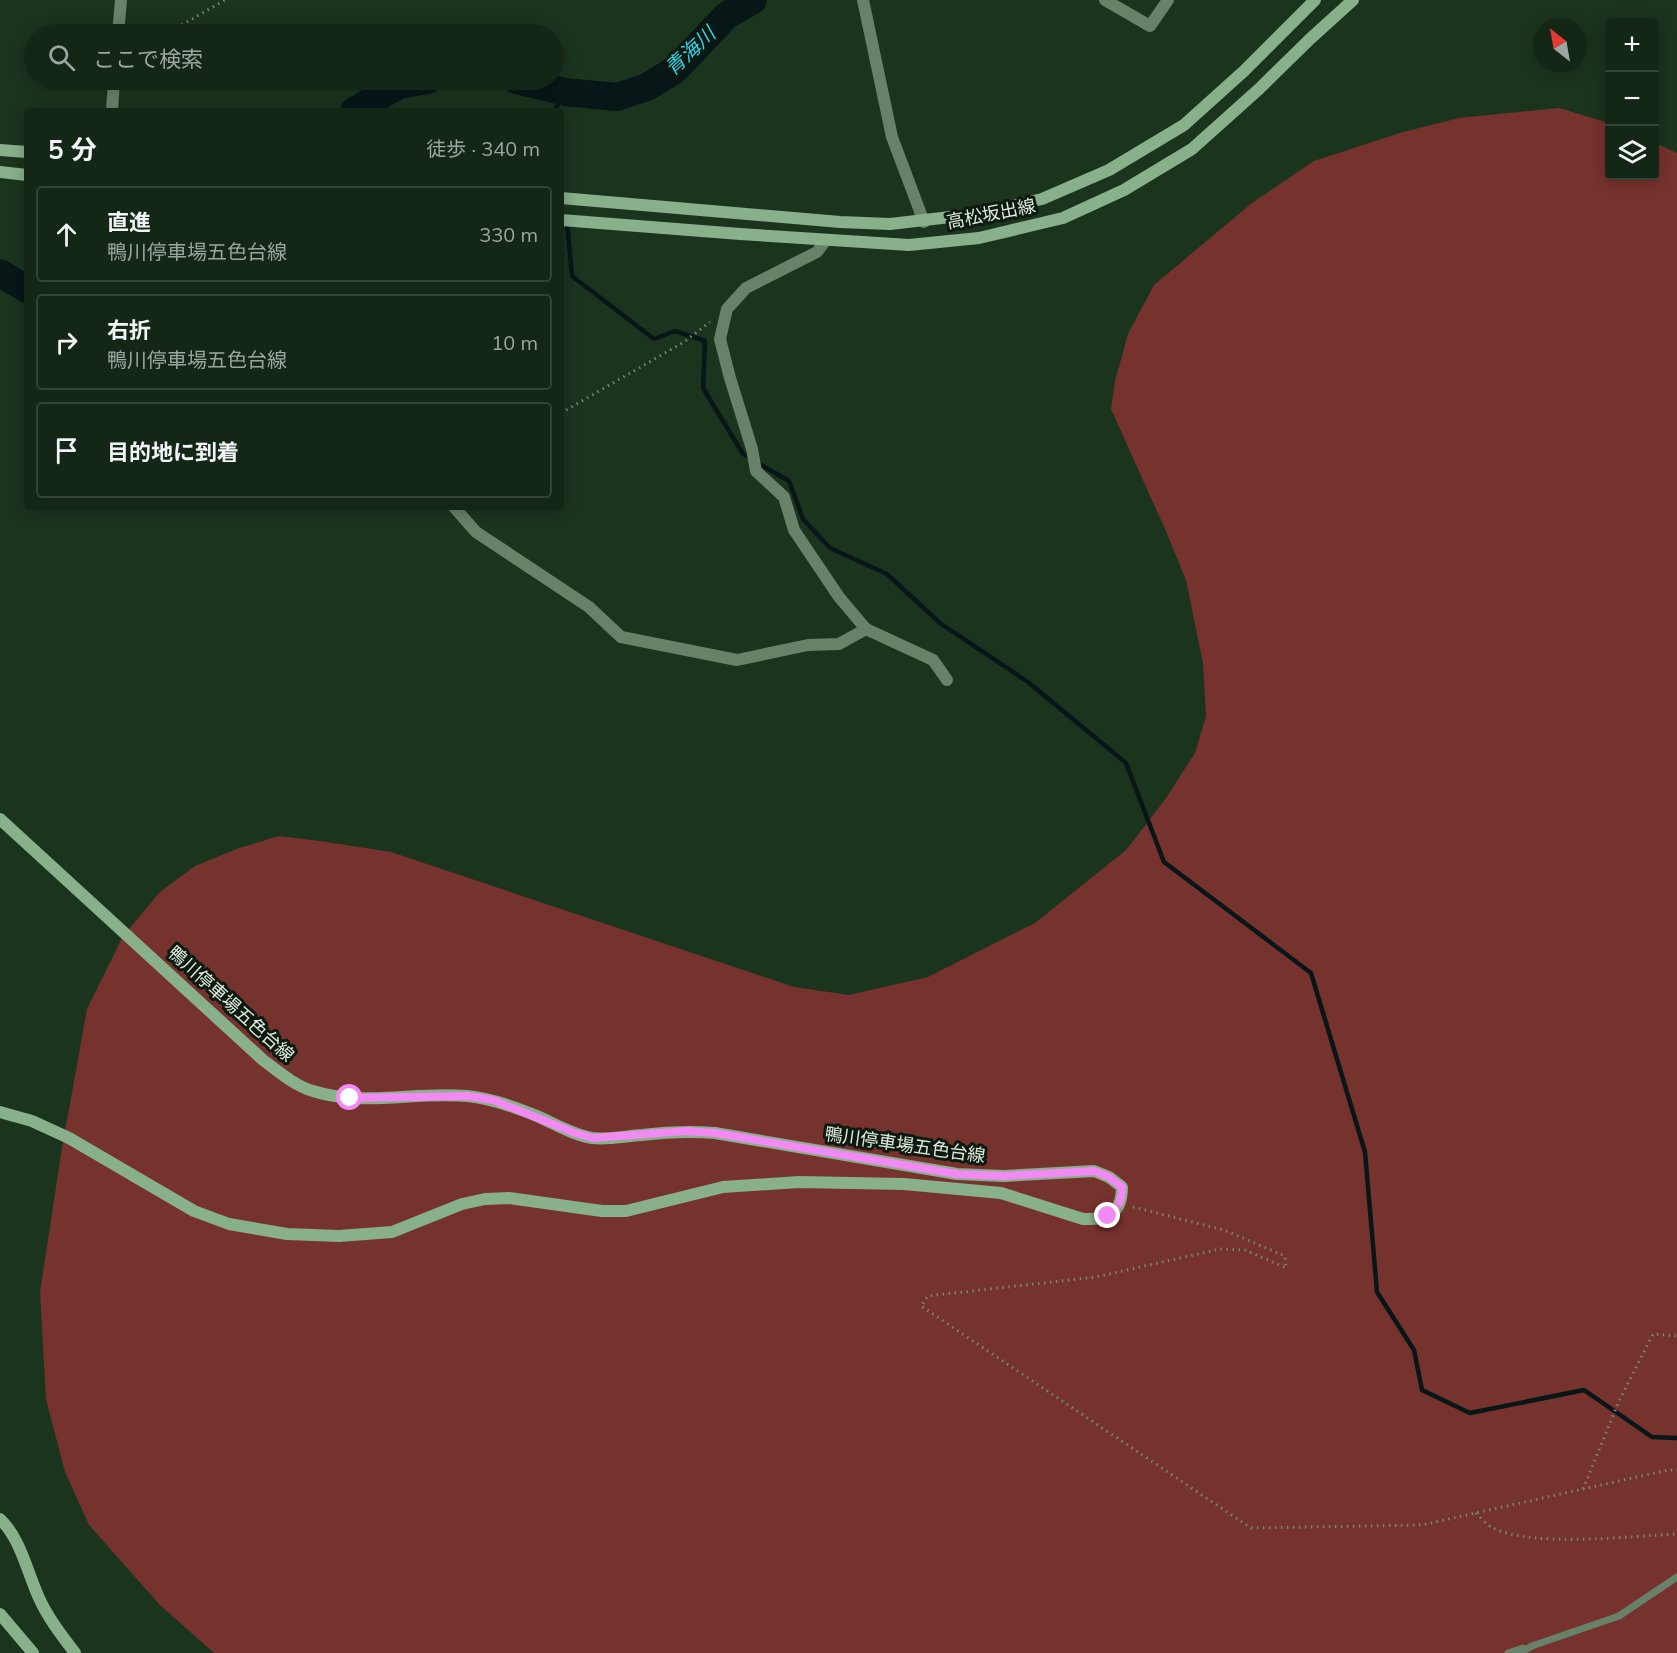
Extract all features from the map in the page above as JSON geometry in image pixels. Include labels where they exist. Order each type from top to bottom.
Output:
[{"type":"main road","name":"高松坂出線","points":[[565,198],[840,222],[890,224],[924,222],[976,214],[1042,199],[1108,170],[1184,124],[1244,71],[1315,0]]},
{"type":"main road","name":"高松坂出線","points":[[564,220],[909,245],[979,238],[1064,218],[1124,190],[1192,149],[1353,0]]},
{"type":"main road","points":[[0,150],[24,152]]},
{"type":"main road","points":[[0,172],[24,175]]},
{"type":"main road","name":"鴨川停車場五色台線","points":[[0,819],[263,1060],[286,1078],[312,1091],[336,1097],[443,1095],[493,1100],[593,1138],[686,1131],[715,1133],[969,1175],[1004,1176],[1094,1171],[1109,1177],[1122,1187],[1122,1199],[1108,1216],[1097,1220],[1083,1219],[1001,1193],[904,1184],[799,1182],[723,1187],[627,1211],[594,1210],[509,1198],[485,1199],[462,1204],[392,1232],[339,1236],[287,1233],[229,1224],[194,1211],[69,1138],[32,1121],[0,1112]]},
{"type":"main road","points":[[0,1519],[8,1526],[16,1541],[40,1600],[52,1622],[75,1653]]},
{"type":"main road","points":[[0,1614],[33,1653]]},
{"type":"street","points":[[119,24],[121,0]]},
{"type":"street","points":[[863,0],[892,137],[924,222]]},
{"type":"street","points":[[1105,0],[1150,26],[1168,0]]},
{"type":"street","points":[[112,108],[113,90]]},
{"type":"street","points":[[826,240],[817,252],[746,288],[727,309],[720,339],[730,378],[752,449],[756,471],[784,497],[794,530],[839,597],[866,629],[933,660],[947,680]]},
{"type":"street","points":[[457,510],[476,532],[589,607],[621,637],[737,660],[808,645],[838,644],[866,629]]},
{"type":"lane","points":[[1508,1653],[1619,1616],[1677,1577]]},
{"type":"lane","points":[[1520,1653],[1532,1646]]},
{"type":"path","points":[[183,24],[225,0]]},
{"type":"path","points":[[564,411],[701,330]]},
{"type":"path","points":[[1120,1203],[1224,1230],[1285,1256],[1286,1268],[1245,1250],[1220,1250],[1096,1277],[928,1296],[921,1306],[1251,1528],[1422,1525],[1668,1470],[1677,1470]]},
{"type":"path","points":[[1583,1489],[1619,1401],[1653,1335],[1677,1336]]},
{"type":"path","points":[[1476,1513],[1491,1528],[1519,1537],[1574,1539],[1677,1534]]},
{"type":"shaded area","points":[[1559,108],[1605,122],[1605,180],[1659,180],[1659,145],[1677,153],[1677,1653],[214,1653],[160,1605],[89,1525],[65,1472],[46,1399],[40,1292],[62,1148],[87,1009],[123,936],[160,892],[195,866],[239,848],[279,836],[391,852],[794,987],[849,995],[928,977],[1035,923],[1126,850],[1164,801],[1195,753],[1206,716],[1203,663],[1186,580],[1111,409],[1115,381],[1128,334],[1154,285],[1252,203],[1314,161],[1403,132],[1459,118]]},
{"type":"waterway","name":"青海川","points":[[557,90],[617,97],[647,87],[675,70],[726,16],[753,0]]},
{"type":"waterway","name":"青海川","points":[[359,108],[390,90]]},
{"type":"waterway","points":[[556,108],[565,92]]},
{"type":"waterway","points":[[564,217],[567,223],[572,276],[654,339],[675,331],[705,341],[703,388],[743,454],[751,458]]},
{"type":"waterway","name":"青海川","points":[[0,273],[24,287]]},
{"type":"waterway","points":[[758,463],[789,481],[803,519],[830,548],[887,574],[940,623],[1028,682],[1126,763],[1164,862],[1311,973],[1365,1152],[1377,1292],[1414,1350],[1422,1390],[1470,1413],[1584,1390],[1652,1437],[1677,1438]]},
{"type":"route","points":[[350,1098],[468,1096],[493,1100],[593,1138],[686,1131],[715,1133],[957,1174],[1004,1176],[1094,1171],[1109,1177],[1122,1187],[1122,1199],[1117,1209],[1108,1216]]}]
